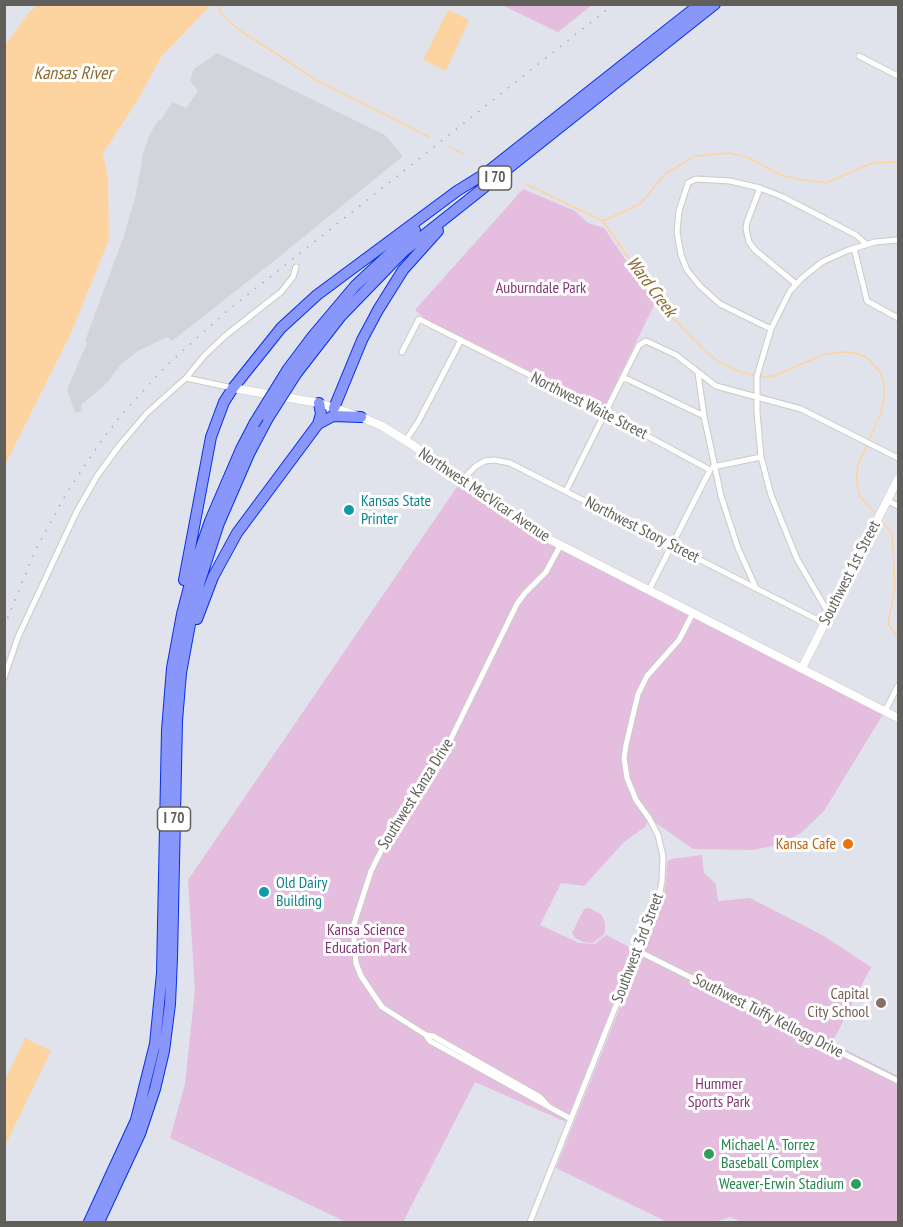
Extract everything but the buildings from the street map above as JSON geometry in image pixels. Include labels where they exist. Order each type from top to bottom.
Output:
[{"type":"highway","name":"I 70","points":[[89,1222],[136,1120],[149,1075],[158,1024],[162,973],[167,730],[176,645],[188,591],[210,521],[241,449],[254,424],[334,310],[378,263],[413,232],[700,4]]},
{"type":"highway","name":"I 70","points":[[99,1222],[140,1134],[155,1089],[165,1039],[171,981],[179,689],[192,613],[209,550],[233,489],[268,418],[292,372],[341,315],[385,269],[422,236],[715,4]]},
{"type":"highway","points":[[176,645],[179,608],[210,444],[224,402],[233,388],[281,328],[317,295],[457,191],[491,170]]},
{"type":"highway","points":[[334,408],[362,340],[392,286],[427,242],[478,192]]},
{"type":"highway","points":[[179,689],[201,606],[221,561],[246,518],[318,424],[321,414],[319,404]]},
{"type":"highway","points":[[318,424],[333,416],[361,417]]},
{"type":"highway","points":[[84,1222],[108,1184]]},
{"type":"main road","name":"Northwest MacVicar Avenue","points":[[233,388],[319,404],[361,417],[405,440],[500,510],[560,546],[898,718]]},
{"type":"main road","name":"Southwest 1st Street","points":[[802,668],[898,479]]},
{"type":"street","points":[[859,56],[898,76]]},
{"type":"street","points":[[771,329],[720,304],[700,286],[687,270],[681,255],[677,232],[679,211],[687,184],[696,179],[730,181],[760,188],[783,197],[856,235],[866,244]]},
{"type":"street","points":[[760,188],[747,222],[749,242],[755,250],[796,284]]},
{"type":"street","points":[[829,614],[797,559],[771,495],[761,457],[756,397],[760,364],[771,329],[796,284],[822,262],[854,248],[898,240]]},
{"type":"street","points":[[854,248],[867,301],[898,318]]},
{"type":"street","points":[[4,678],[21,631],[68,528],[88,491],[133,428],[186,378],[196,363],[225,336],[281,292],[294,276],[296,267]]},
{"type":"street","name":"Northwest Waite Street","points":[[402,352],[419,318],[712,468]]},
{"type":"street","points":[[405,440],[418,422],[461,340]]},
{"type":"street","points":[[566,491],[639,345],[644,341],[650,341],[671,352],[708,381],[725,390],[801,409],[898,458]]},
{"type":"street","points":[[698,373],[712,468],[738,548],[756,589]]},
{"type":"street","name":"Northwest MacVicar Avenue","points":[[186,378],[233,388]]},
{"type":"street","points":[[622,379],[627,379],[704,416]]},
{"type":"street","points":[[712,468],[761,457]]},
{"type":"street","name":"Northwest Story Street","points":[[461,481],[480,463],[494,460],[510,463],[824,623]]},
{"type":"street","points":[[649,590],[712,468]]},
{"type":"street","points":[[888,501],[898,506]]},
{"type":"street","name":"Southwest Kanza Drive","points":[[560,546],[546,572],[517,604],[441,759],[418,788],[391,830],[371,871],[353,927],[356,963],[361,976],[372,995],[387,1011],[426,1035],[430,1041],[571,1119]]},
{"type":"street","name":"Southwest 3rd Street","points":[[530,1222],[660,897],[663,861],[658,836],[636,800],[627,778],[624,758],[638,694],[647,676],[679,640],[693,613]]},
{"type":"street","points":[[885,711],[898,686]]},
{"type":"street","name":"Southwest Tuffy Kellogg Drive","points":[[638,951],[898,1081]]},
{"type":"shaded area","points":[[217,53],[385,135],[403,156],[172,341],[168,337],[163,339],[138,351],[121,364],[107,383],[81,405],[82,411],[75,413],[67,390],[87,343],[85,341],[124,236],[149,136],[172,102],[186,108],[198,91],[190,81],[194,69]]},
{"type":"green space","points":[[502,5],[592,5],[558,32]]},
{"type":"green space","name":"Auburndale Park","points":[[523,189],[575,211],[588,223],[604,228],[655,303],[604,408],[428,321],[415,310]]},
{"type":"green space","name":"Kansa Science Education Park","points":[[461,481],[560,546],[885,711],[824,811],[801,833],[777,845],[753,850],[693,849],[649,818],[645,827],[624,842],[584,886],[561,883],[540,925],[579,943],[595,944],[606,935],[635,950],[566,1122],[475,1082],[403,1222],[346,1222],[170,1138],[185,1084],[195,990],[188,880]]},
{"type":"green space","name":"Hummer Sports Park","points":[[702,855],[704,873],[716,884],[718,901],[750,898],[824,936],[871,967],[832,1043],[898,1076],[898,1222],[741,1222],[730,1217],[715,1222],[667,1222],[556,1168],[662,902],[667,862],[671,859]]},
{"type":"green space","points":[[589,908],[601,914],[605,923],[605,932],[592,943],[575,938],[572,933],[584,909]]},
{"type":"water","name":"Kansas River","points":[[38,5],[211,5],[161,57],[139,98],[103,153],[108,179],[109,240],[71,333],[5,465],[5,45],[30,11]]},
{"type":"water","points":[[448,10],[469,20],[446,71],[423,60]]},
{"type":"water","points":[[25,1038],[51,1051],[5,1146],[5,1080]]},
{"type":"waterway","name":"Ward Creek","points":[[218,4],[221,14],[238,29],[316,80],[429,137]]},
{"type":"waterway","name":"Ward Creek","points":[[449,147],[463,154]]},
{"type":"waterway","points":[[603,221],[640,204],[665,174],[695,156],[729,153],[747,157],[781,175],[826,183],[872,163],[898,162]]},
{"type":"waterway","name":"Ward Creek","points":[[526,184],[603,221],[630,260],[649,280],[668,313],[706,352],[719,362],[756,376]]},
{"type":"waterway","name":"Ward Creek","points":[[760,377],[774,376],[825,354],[841,352],[856,353],[869,359],[880,372],[884,383],[884,399],[880,415],[858,465],[856,481],[860,496],[876,515]]},
{"type":"waterway","name":"Ward Creek","points":[[881,521],[892,533],[895,586],[888,624],[898,637]]},
{"type":"railway","points":[[4,627],[35,551],[66,494],[122,414],[167,365],[226,312],[614,4]]},
{"type":"place","name":"Kansas State Printer","points":[[349,510]]},
{"type":"place","name":"Kansa Cafe","points":[[848,844]]},
{"type":"place","name":"Old Dairy Building","points":[[264,892]]},
{"type":"place","name":"Capital City School","points":[[881,1003]]},
{"type":"place","name":"Michael A. Torrez Baseball Complex","points":[[709,1154]]},
{"type":"place","name":"Weaver-Erwin Stadium","points":[[856,1184]]}]
